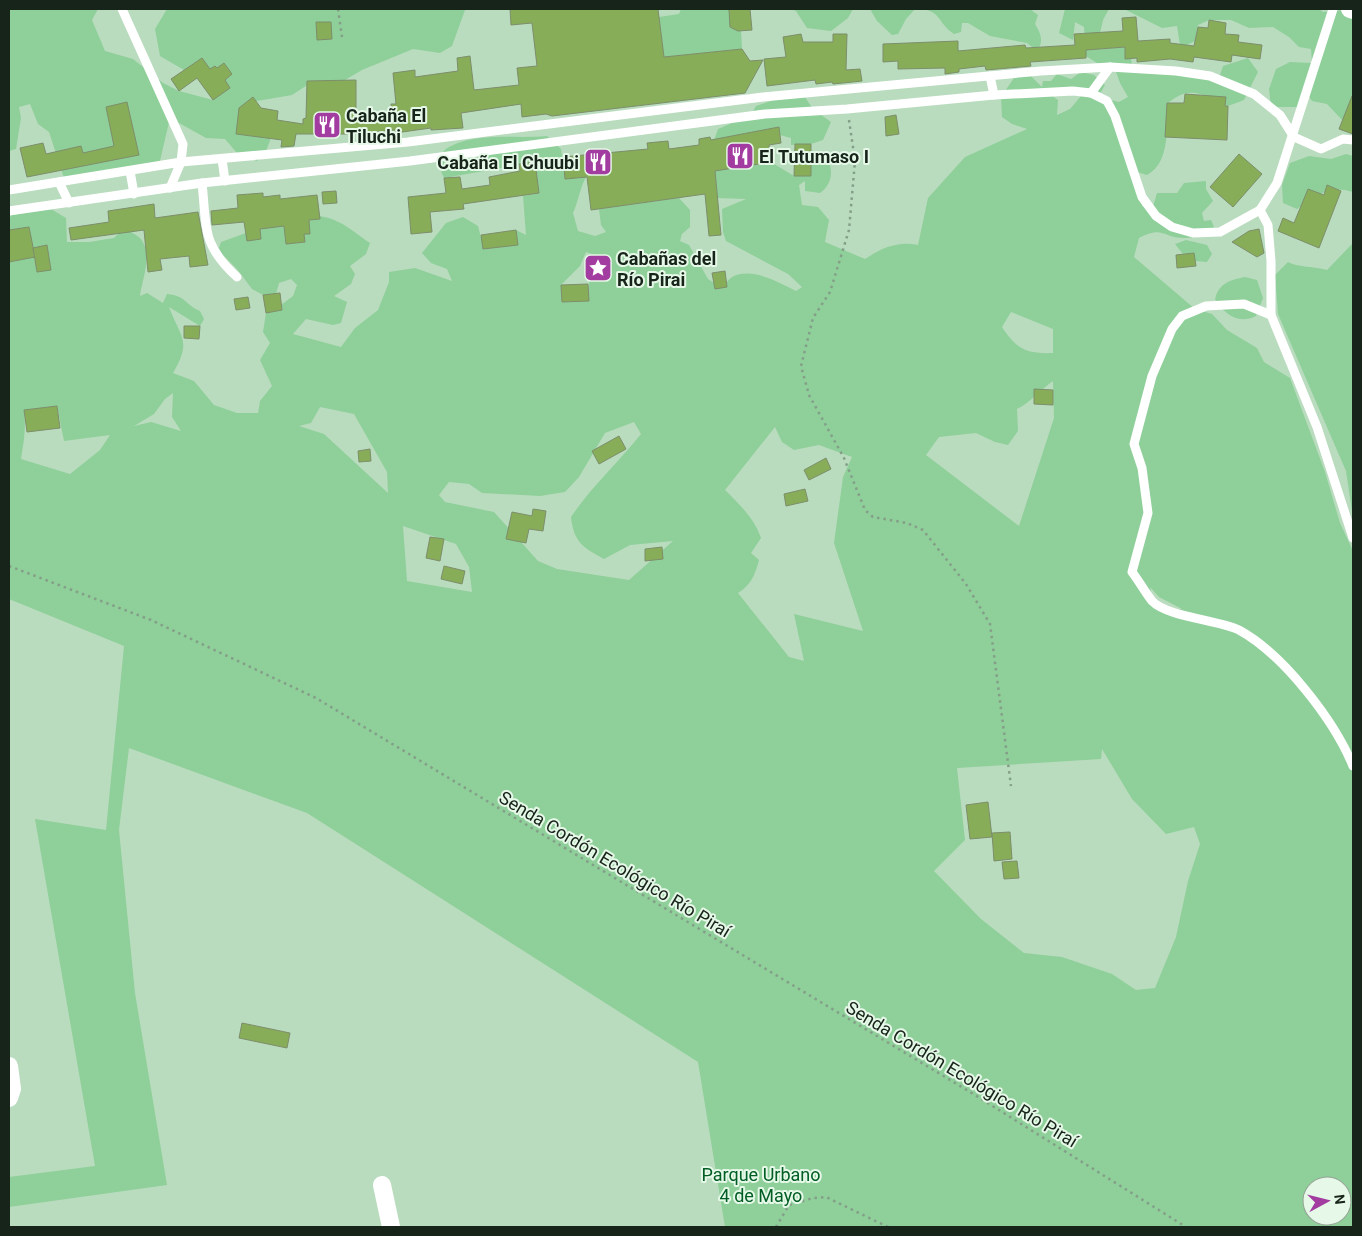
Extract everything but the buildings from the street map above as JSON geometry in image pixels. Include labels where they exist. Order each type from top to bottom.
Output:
[{"type":"street","points":[[9,1066],[12,1089],[9,1098]]},
{"type":"street","points":[[382,1185],[391,1227]]},
{"type":"lane","points":[[122,9],[183,144],[181,162],[170,188]]},
{"type":"lane","points":[[9,211],[202,183],[437,157],[765,114],[847,109],[994,95],[1072,91],[1091,92],[1107,101],[1115,116],[1142,197],[1156,216],[1172,227],[1193,233],[1220,232],[1260,210],[1278,183],[1333,9]]},
{"type":"lane","points":[[1091,92],[1110,67]]},
{"type":"lane","points":[[9,190],[181,162],[435,138],[763,97],[1110,67],[1176,71],[1210,76],[1254,94],[1272,107],[1294,137],[1321,149],[1343,139],[1353,140]]},
{"type":"lane","points":[[990,76],[994,95]]},
{"type":"lane","points":[[650,111],[652,128]]},
{"type":"lane","points":[[435,138],[437,157]]},
{"type":"lane","points":[[222,159],[225,181]]},
{"type":"lane","points":[[130,171],[134,194]]},
{"type":"lane","points":[[59,182],[70,203]]},
{"type":"lane","points":[[202,183],[208,241],[222,263],[237,277]]},
{"type":"lane","points":[[1260,210],[1268,225],[1271,261],[1271,315],[1317,427],[1353,538]]},
{"type":"lane","points":[[1271,315],[1244,304],[1206,306],[1182,316],[1172,329],[1152,376],[1134,444],[1142,468],[1148,513],[1132,572],[1153,602],[1188,616],[1238,630],[1276,657],[1307,692],[1353,766]]},
{"type":"path","points":[[338,9],[342,37]]},
{"type":"path","points":[[847,109],[855,161],[849,230],[830,292],[813,318],[801,366],[809,396],[844,458],[866,510],[873,517],[907,524],[922,530],[966,584],[990,624],[1011,786]]},
{"type":"path","name":"Senda Cordón Ecológico Río Piraí","points":[[9,566],[150,620],[316,698],[975,1095],[1186,1227]]},
{"type":"path","points":[[776,1227],[789,1204],[826,1197],[888,1227]]},
{"type":"green space","points":[[9,9],[98,9],[92,20],[105,51],[133,59],[163,83],[179,91],[213,100],[230,88],[225,80],[232,74],[224,63],[217,68],[215,66],[210,69],[202,58],[184,70],[160,56],[155,29],[167,9],[473,9],[465,10],[452,46],[440,53],[413,49],[362,70],[340,83],[312,82],[292,95],[245,103],[238,115],[271,138],[266,151],[257,161],[237,153],[225,139],[206,138],[170,118],[159,165],[66,184],[49,132],[38,124],[30,104],[19,107],[21,118],[16,149],[9,151]]},
{"type":"green space","points":[[681,9],[729,9],[731,27],[741,31],[742,49],[664,57],[659,17],[679,14]]},
{"type":"green space","points":[[791,9],[853,9],[848,18],[831,31],[807,28],[796,11]]},
{"type":"green space","points":[[870,9],[915,9],[906,19],[898,34],[892,35],[877,21]]},
{"type":"green space","points":[[916,9],[1030,9],[1038,15],[1035,24],[1041,41],[1037,51],[1027,43],[990,36],[968,23],[962,23],[961,32],[954,34],[935,14],[930,11]]},
{"type":"green space","name":"Parque Urbano 4 de Mayo","points":[[1065,9],[1109,9],[1103,20],[1100,33],[1101,49],[1125,47],[1125,59],[1131,58],[1132,66],[1219,78],[1223,66],[1248,58],[1258,72],[1244,100],[1228,106],[1197,93],[1184,94],[1168,103],[1166,143],[1160,162],[1147,175],[1137,172],[1142,206],[1152,210],[1157,193],[1177,193],[1184,183],[1206,181],[1206,189],[1213,201],[1202,213],[1204,221],[1211,220],[1214,227],[1212,233],[1188,238],[1158,232],[1147,234],[1139,238],[1134,257],[1195,309],[1212,314],[1227,330],[1257,348],[1264,362],[1290,378],[1325,472],[1340,523],[1353,551],[1353,1227],[725,1227],[698,1062],[307,813],[129,748],[119,830],[135,993],[167,1185],[9,1207],[9,1177],[95,1166],[35,819],[106,830],[124,646],[9,599],[9,262],[34,257],[37,272],[51,269],[47,246],[33,248],[29,227],[9,230],[9,218],[12,215],[51,209],[66,218],[67,242],[89,242],[114,238],[124,228],[141,239],[146,252],[146,267],[140,296],[147,293],[163,303],[167,294],[174,295],[200,311],[204,319],[200,326],[169,307],[183,340],[182,353],[173,373],[194,381],[214,405],[237,413],[258,413],[260,401],[272,386],[260,360],[270,343],[263,332],[266,313],[282,310],[281,305],[293,296],[297,285],[291,279],[279,283],[276,294],[263,295],[252,289],[237,269],[221,253],[219,248],[221,242],[246,233],[261,239],[259,223],[284,226],[286,244],[305,242],[304,234],[310,233],[309,220],[320,219],[319,216],[340,223],[370,243],[366,254],[350,266],[355,274],[351,284],[334,296],[347,302],[341,323],[333,325],[306,319],[293,334],[341,347],[355,328],[378,310],[389,282],[389,272],[415,268],[452,281],[447,269],[431,263],[422,253],[446,223],[463,217],[478,226],[484,249],[518,245],[516,230],[526,235],[523,196],[539,193],[535,162],[444,178],[437,162],[442,153],[449,147],[472,139],[547,136],[561,149],[565,179],[587,176],[573,213],[578,231],[595,236],[606,232],[601,225],[599,209],[679,198],[690,210],[690,227],[682,234],[680,241],[689,245],[708,279],[722,288],[732,277],[742,274],[758,275],[796,291],[802,287],[788,274],[726,241],[723,232],[722,209],[746,199],[717,198],[715,171],[771,162],[794,176],[811,176],[811,156],[821,151],[828,161],[831,172],[825,189],[820,193],[805,191],[805,181],[799,185],[802,205],[818,207],[829,220],[825,242],[865,259],[890,246],[903,244],[918,245],[928,198],[965,157],[1027,129],[1012,124],[1002,117],[1001,97],[1016,75],[1031,76],[1042,87],[1043,81],[1051,81],[1057,74],[1071,79],[1081,72],[1094,75],[1105,85],[1098,97],[1119,102],[1128,97],[1115,69],[1097,63],[1086,56],[1084,27],[1075,22],[1073,40],[1059,33]],"holes":[[[1048,93],[1081,96],[1070,109],[1057,115],[1058,100]],[[586,252],[606,259],[613,264],[598,262],[590,270],[588,301],[562,302],[561,285],[580,266]],[[1011,312],[1053,329],[1053,353],[1036,353],[1023,349],[1007,335],[1002,327]],[[1053,381],[1054,418],[1019,526],[926,455],[939,437],[976,433],[995,442],[1008,445],[1018,431],[1017,409]],[[173,393],[172,417],[181,431],[151,422],[134,426],[154,414],[165,399]],[[57,406],[64,441],[110,435],[100,450],[70,474],[21,459],[24,440],[24,410]],[[320,407],[354,414],[387,472],[388,493],[324,434],[299,426],[311,423]],[[634,422],[641,434],[587,495],[571,517],[574,532],[580,543],[604,559],[630,545],[673,541],[629,580],[557,569],[538,561],[494,512],[445,502],[439,495],[449,482],[469,484],[482,493],[540,496],[565,492],[579,477],[605,433]],[[775,427],[782,442],[794,450],[819,445],[852,457],[843,477],[834,543],[863,631],[794,614],[804,661],[789,657],[738,593],[746,587],[754,575],[759,560],[751,553],[761,538],[746,512],[725,490]],[[403,526],[456,544],[469,567],[472,592],[407,581]],[[1150,587],[1159,597],[1182,609],[1171,610],[1153,602]],[[1102,749],[1132,799],[1166,834],[1194,827],[1200,844],[1188,881],[1176,937],[1155,988],[1136,990],[1112,974],[1062,957],[1024,953],[981,919],[934,871],[965,840],[957,768],[1101,759]]]},
{"type":"green space","points":[[1124,9],[1319,9],[1323,12],[1353,9],[1353,109],[1348,107],[1343,121],[1327,104],[1312,101],[1306,92],[1300,107],[1271,107],[1269,89],[1276,69],[1290,62],[1312,63],[1311,49],[1299,47],[1289,37],[1273,27],[1249,28],[1231,20],[1209,20],[1198,25],[1195,41],[1187,45],[1180,45],[1177,26],[1162,28]]},
{"type":"green space","points":[[805,97],[813,109],[831,122],[823,140],[811,144],[791,145],[791,138],[780,135],[779,127],[714,140],[718,129],[751,115],[756,106],[774,100]]},
{"type":"green space","points":[[1346,154],[1353,156],[1353,192],[1337,189],[1330,190],[1297,209],[1283,203],[1282,185],[1290,163],[1309,156],[1331,159]]},
{"type":"green space","points":[[1186,240],[1207,245],[1212,254],[1207,262],[1195,261],[1194,253],[1183,254],[1175,244]]},
{"type":"green space","points":[[1352,244],[1353,518],[1346,471],[1278,314],[1275,275],[1288,262],[1327,270]]},
{"type":"green space","points":[[1245,277],[1257,280],[1263,298],[1256,316],[1237,319],[1227,313],[1215,299],[1219,289],[1226,283]]},
{"type":"place","name":"Cabaña El Tiluchi","points":[[327,125]]},
{"type":"place","name":"El Tutumaso I","points":[[740,156]]},
{"type":"place","name":"Cabaña El Chuubi","points":[[598,162]]},
{"type":"place","name":"Cabañas del Río Pirai","points":[[598,268]]}]
